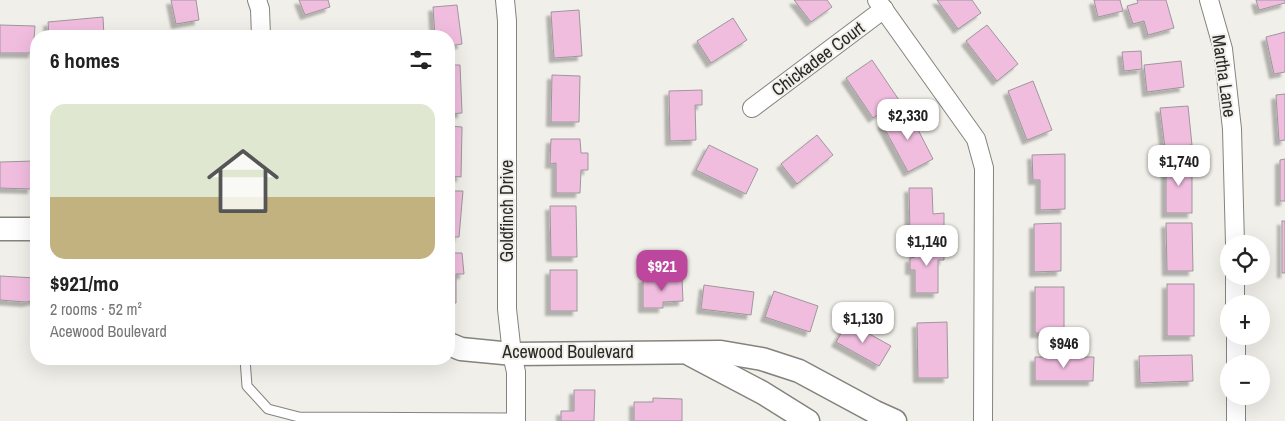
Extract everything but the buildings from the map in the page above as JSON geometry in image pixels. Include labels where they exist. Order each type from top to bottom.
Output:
[{"type":"street","points":[[257,0],[260,9],[261,30]]},
{"type":"street","name":"Goldfinch Drive","points":[[505,0],[507,21],[507,309],[516,375],[516,419]]},
{"type":"street","name":"Martha Lane","points":[[1209,0],[1223,49],[1232,129],[1235,235]]},
{"type":"street","points":[[880,5],[976,139],[984,168],[983,421]]},
{"type":"street","name":"Chickadee Court","points":[[752,108],[880,5]]},
{"type":"street","points":[[0,229],[30,229]]},
{"type":"street","name":"Acewood Boulevard","points":[[455,346],[461,349],[512,354],[720,352],[762,360],[798,371],[875,412],[896,421]]},
{"type":"street","name":"Acewood Boulevard","points":[[688,353],[763,393],[808,421]]},
{"type":"street","points":[[1236,405],[1236,421]]},
{"type":"lane","points":[[245,365],[247,386],[268,409],[299,416],[516,419]]}]
